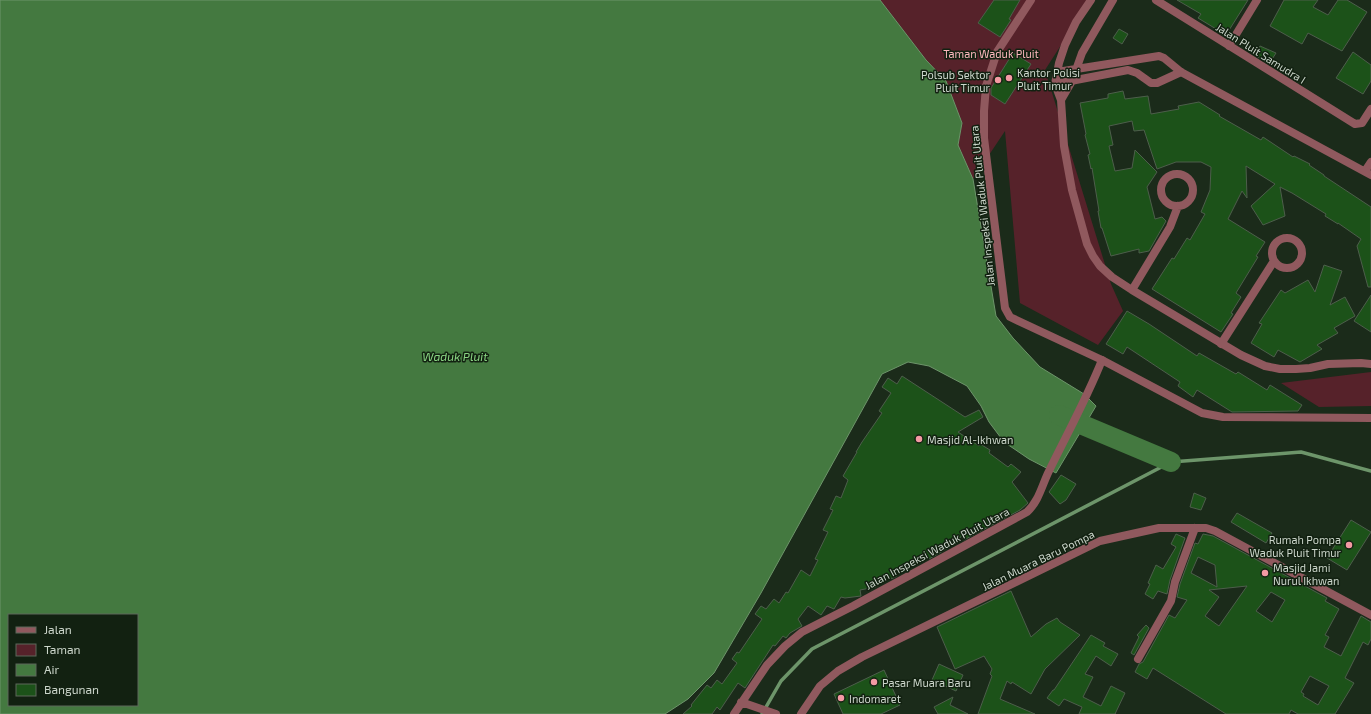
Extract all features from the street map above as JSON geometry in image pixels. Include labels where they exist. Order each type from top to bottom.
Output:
[{"type":"street","name":"Jalan Inspeksi Waduk Pluit Utara","points":[[1031,0],[997,52],[986,86],[984,111],[984,138],[1004,308],[1010,317],[1102,360],[1190,407],[1212,415],[1223,417],[1371,418]]},
{"type":"street","points":[[1091,0],[1076,22],[1065,46],[1055,84],[1061,100],[1064,146],[1072,190],[1087,244],[1100,266],[1112,277],[1132,290],[1221,344],[1241,356],[1265,366],[1280,369],[1310,368],[1328,364],[1371,364]]},
{"type":"street","points":[[1061,100],[1072,81],[1082,53],[1113,0]]},
{"type":"street","name":"Jalan Pluit Samudra I","points":[[1156,0],[1355,124],[1362,123],[1371,109]]},
{"type":"street","points":[[1229,46],[1257,0]]},
{"type":"street","points":[[1057,72],[1159,56],[1164,58],[1181,72],[1368,173],[1371,162]]},
{"type":"street","points":[[1134,59],[1137,73]]},
{"type":"street","points":[[1055,84],[1128,70],[1137,73],[1151,83],[1157,83],[1181,72]]},
{"type":"street","points":[[1132,290],[1170,227],[1178,206]]},
{"type":"street","points":[[1221,344],[1274,262]]},
{"type":"street","name":"Jalan Inspeksi Waduk Pluit Utara","points":[[734,714],[767,665],[785,646],[802,632],[1027,512],[1035,502],[1091,388],[1102,360]]},
{"type":"street","name":"Jalan Muara Baru Pompa","points":[[801,714],[820,686],[838,671],[862,657],[1100,541],[1159,528],[1206,528],[1220,533],[1371,615]]},
{"type":"street","points":[[1138,659],[1171,601],[1175,582],[1195,528]]},
{"type":"street","points":[[741,702],[776,714]]},
{"type":"green space","name":"Taman Waduk Pluit","points":[[880,0],[1090,0],[1045,70],[1111,284],[1123,311],[1098,345],[1020,303],[1005,131],[973,179],[958,145],[962,123],[946,81],[926,60]]},
{"type":"green space","points":[[1371,372],[1371,406],[1319,407],[1281,383]]},
{"type":"water","name":"Waduk Pluit","points":[[0,0],[880,0],[926,60],[946,81],[962,123],[958,145],[973,179],[996,316],[1013,338],[1040,367],[1084,394],[1096,406],[1056,473],[1029,459],[1004,442],[989,422],[981,406],[967,386],[929,366],[908,362],[882,374],[761,593],[714,673],[688,699],[665,714],[0,714]]},
{"type":"building","points":[[994,0],[1020,0],[1009,19],[1011,20],[1000,37],[978,23]]},
{"type":"building","points":[[1177,0],[1248,0],[1226,35],[1198,18],[1201,14]]},
{"type":"building","points":[[1284,0],[1318,0],[1313,7],[1328,15],[1338,0],[1347,0],[1367,12],[1342,51],[1308,33],[1302,44],[1270,26]]},
{"type":"building","points":[[1119,29],[1128,34],[1122,44],[1113,38]]},
{"type":"building","points":[[1260,46],[1276,53],[1269,64],[1255,55]]},
{"type":"building","points":[[1353,52],[1371,65],[1371,81],[1363,94],[1336,78]]},
{"type":"building","name":"Kantor Polisi Pluit Timur","points":[[1013,53],[1031,64],[1005,104],[991,95],[991,88]]},
{"type":"building","points":[[1123,91],[1125,99],[1148,96],[1151,114],[1179,109],[1178,106],[1199,102],[1220,115],[1219,116],[1261,140],[1263,137],[1293,157],[1294,156],[1310,164],[1309,165],[1324,176],[1371,207],[1371,287],[1368,287],[1357,246],[1361,239],[1325,216],[1326,214],[1292,193],[1280,187],[1285,216],[1263,225],[1251,206],[1275,184],[1246,166],[1247,198],[1242,191],[1228,219],[1265,242],[1256,256],[1258,257],[1236,293],[1241,297],[1231,313],[1233,314],[1221,332],[1152,289],[1187,238],[1190,240],[1205,214],[1201,212],[1210,190],[1211,167],[1201,162],[1176,162],[1157,169],[1144,130],[1134,131],[1132,121],[1109,126],[1113,145],[1109,146],[1115,171],[1132,168],[1135,150],[1157,172],[1147,187],[1155,219],[1162,217],[1166,221],[1149,251],[1139,253],[1139,249],[1111,256],[1101,228],[1092,168],[1091,169],[1088,155],[1090,154],[1085,135],[1080,103],[1108,98],[1108,94]]},
{"type":"building","points":[[1324,265],[1342,271],[1330,305],[1345,297],[1355,316],[1334,328],[1338,333],[1317,345],[1322,349],[1300,362],[1278,350],[1274,357],[1251,343],[1262,324],[1259,323],[1281,290],[1285,293],[1308,280],[1315,292]]},
{"type":"building","points":[[1371,295],[1371,332],[1354,321]]},
{"type":"building","points":[[1127,311],[1197,356],[1199,353],[1236,374],[1238,372],[1267,390],[1270,385],[1302,405],[1298,411],[1232,412],[1197,390],[1193,397],[1178,386],[1180,382],[1127,347],[1123,354],[1106,344]]},
{"type":"building","points":[[902,376],[965,417],[979,410],[983,417],[958,432],[979,446],[980,444],[990,450],[989,453],[1008,467],[1011,464],[1021,472],[1012,482],[1028,503],[1020,510],[964,540],[962,536],[948,548],[929,559],[927,555],[909,569],[896,574],[897,576],[875,583],[876,587],[860,590],[861,596],[841,597],[834,609],[827,606],[821,615],[808,606],[798,619],[802,626],[790,633],[786,638],[783,636],[775,646],[773,645],[745,688],[738,683],[720,710],[717,707],[712,714],[683,714],[692,706],[691,705],[707,685],[711,688],[717,680],[722,684],[737,663],[732,659],[737,652],[739,653],[762,619],[755,614],[761,606],[766,609],[774,599],[779,603],[786,592],[788,593],[801,570],[810,576],[818,560],[815,559],[828,532],[823,530],[833,510],[830,509],[836,496],[841,498],[848,480],[843,476],[862,442],[882,413],[879,411],[891,393],[882,387],[888,378],[897,384]]},
{"type":"building","points":[[1061,475],[1076,484],[1066,500],[1060,504],[1049,492]]},
{"type":"building","points":[[1194,493],[1206,498],[1201,510],[1190,507]]},
{"type":"building","points":[[1237,513],[1272,533],[1266,543],[1231,522]]},
{"type":"building","name":"Rumah Pompa Waduk Pluit Timur","points":[[1351,520],[1371,532],[1347,570],[1327,558]]},
{"type":"building","points":[[1176,534],[1185,538],[1170,580],[1167,594],[1158,591],[1153,599],[1145,594],[1150,584],[1148,583],[1156,565],[1163,569],[1176,547],[1171,544]]},
{"type":"building","points":[[1203,534],[1213,536],[1327,598],[1325,601],[1339,609],[1325,635],[1329,637],[1324,647],[1341,656],[1361,616],[1371,622],[1371,639],[1368,645],[1363,642],[1345,678],[1354,683],[1335,714],[1298,714],[1291,710],[1289,714],[1226,714],[1153,668],[1147,679],[1135,672],[1139,664],[1143,662],[1169,615],[1175,618],[1187,600],[1177,597],[1180,584],[1195,543],[1198,544]],"holes":[[[1198,557],[1215,565],[1217,587],[1191,573]],[[1247,586],[1219,626],[1205,616],[1219,597],[1209,590]],[[1271,592],[1285,600],[1272,622],[1256,611]],[[1310,676],[1329,686],[1318,705],[1303,696],[1304,694],[1301,692]]]},
{"type":"building","points":[[1011,591],[1031,637],[1046,624],[1057,618],[1060,622],[1080,635],[1045,669],[1031,694],[1012,682],[1011,684],[1007,681],[1000,699],[1035,714],[978,714],[992,676],[990,674],[992,669],[984,656],[955,669],[937,627]]},
{"type":"building","points":[[1146,625],[1149,628],[1134,655],[1131,653],[1139,637],[1137,635]]},
{"type":"building","points":[[1091,635],[1105,643],[1103,646],[1118,654],[1111,666],[1096,656],[1085,674],[1093,677],[1083,697],[1101,706],[1111,686],[1125,693],[1115,714],[1079,714],[1082,707],[1064,699],[1059,706],[1047,698]]},
{"type":"building","points":[[939,664],[963,675],[956,691],[932,680]]},
{"type":"building","name":"Pasar Muara Baru","points":[[884,670],[900,705],[881,714],[843,714],[834,694]]},
{"type":"building","points":[[953,697],[950,705],[968,714],[938,714],[934,707]]},
{"type":"waterway","points":[[1059,415],[1171,462]]},
{"type":"waterway","points":[[762,714],[781,681],[812,649],[1171,462],[1301,452],[1371,471]]},
{"type":"place","name":"Kantor Polisi Pluit Timur","points":[[1009,78]]},
{"type":"place","name":"Polsub Sektor Pluit Timur","points":[[998,80]]},
{"type":"place","name":"Masjid Al-Ikhwan","points":[[919,439]]},
{"type":"place","name":"Rumah Pompa Waduk Pluit Timur","points":[[1349,545]]},
{"type":"place","name":"Masjid Jami Nurul Ikhwan","points":[[1265,573]]},
{"type":"place","name":"Pasar Muara Baru","points":[[874,682]]},
{"type":"place","name":"Indomaret","points":[[841,698]]}]
